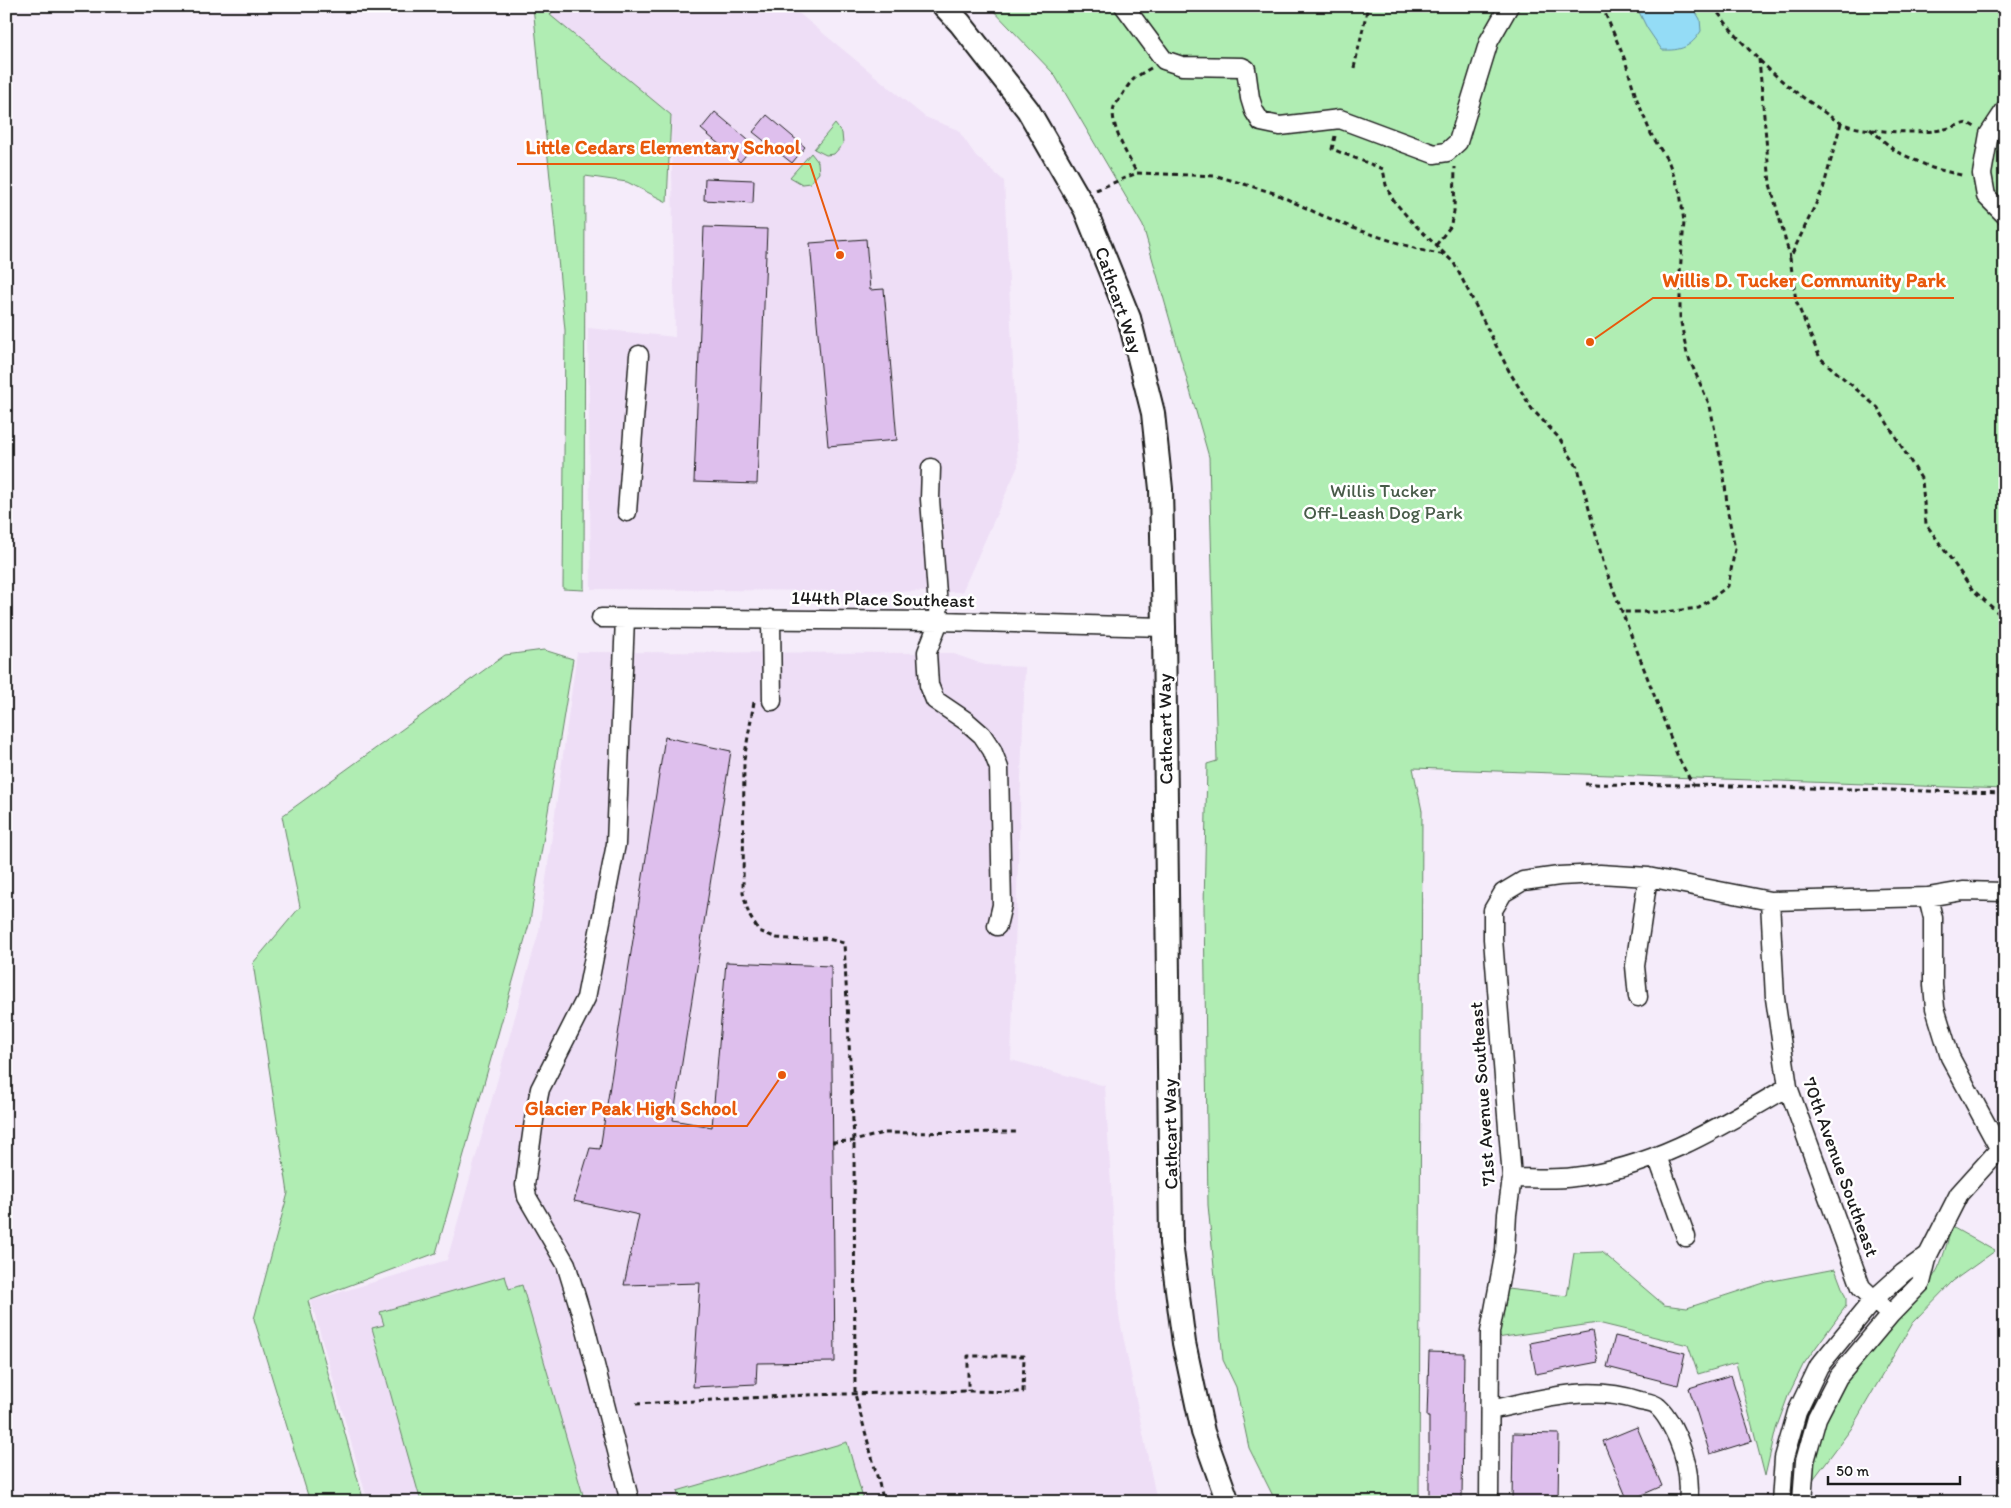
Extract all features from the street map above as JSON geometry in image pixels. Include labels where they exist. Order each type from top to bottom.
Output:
[{"type":"main road","name":"Cathcart Way","points":[[944,6],[960,23],[1028,110],[1086,209],[1129,318],[1153,413],[1161,489],[1164,627],[1171,1243],[1184,1343],[1203,1432],[1228,1502]]},
{"type":"street","points":[[1124,6],[1164,60],[1182,66],[1242,67],[1246,69],[1250,98],[1254,111],[1261,122],[1280,126],[1340,119],[1434,154],[1447,152],[1458,142],[1489,41],[1509,6]]},
{"type":"street","points":[[2005,110],[1989,134],[1982,174],[1986,196],[2005,215]]},
{"type":"street","points":[[628,512],[639,356]]},
{"type":"street","points":[[931,468],[930,499],[939,621],[927,652],[929,685],[935,700],[966,721],[982,735],[992,750],[999,768],[1002,905],[997,926]]},
{"type":"street","name":"144th Place Southeast","points":[[601,618],[939,621],[1164,627]]},
{"type":"street","points":[[625,618],[616,844],[586,998],[540,1089],[525,1185],[527,1197],[566,1264],[585,1326],[630,1502]]},
{"type":"street","points":[[771,619],[772,701]]},
{"type":"street","name":"71st Avenue Southeast","points":[[1489,1502],[1490,1332],[1505,1251],[1507,1214],[1512,1178],[1492,939],[1493,910],[1503,894],[1522,882],[1559,876],[1600,874],[1648,877]]},
{"type":"street","points":[[1638,997],[1635,966],[1648,877],[1770,901],[1928,897],[1963,890],[2005,892]]},
{"type":"street","points":[[1802,1502],[1805,1461],[1817,1418],[1838,1377],[1890,1315],[1921,1283],[1928,1255],[1959,1194],[2002,1145],[1950,1057],[1942,1032],[1935,1008],[1933,918],[1928,897]]},
{"type":"street","name":"70th Avenue Southeast","points":[[1770,901],[1775,998],[1788,1087],[1861,1287],[1890,1315]]},
{"type":"street","points":[[1512,1178],[1573,1177],[1629,1166],[1671,1152],[1732,1120],[1788,1087]]},
{"type":"street","points":[[1657,1156],[1686,1237]]},
{"type":"street","points":[[1781,1502],[1784,1458],[1797,1412],[1819,1366],[1874,1299],[1903,1273],[1928,1255]]},
{"type":"street","points":[[1490,1410],[1558,1395],[1591,1392],[1622,1395],[1657,1406],[1673,1428],[1685,1455],[1690,1484],[1688,1502]]},
{"type":"path","points":[[1354,68],[1368,6]]},
{"type":"path","points":[[1602,6],[1625,60],[1636,97],[1651,134],[1669,163],[1680,192],[1684,222],[1680,273],[1680,317],[1688,354],[1710,406],[1736,549],[1728,586],[1698,608],[1665,612],[1622,612]]},
{"type":"path","points":[[1713,6],[1734,35],[1759,59],[1803,98],[1841,123],[1849,126],[1869,128],[1934,131],[1968,123],[1989,134]]},
{"type":"path","points":[[1759,59],[1770,184],[1790,258],[1796,301],[1820,358],[1878,408],[1922,480],[1926,524],[1972,589],[2005,619]]},
{"type":"path","points":[[1137,173],[1124,150],[1113,116],[1114,109],[1130,82],[1137,75],[1164,60]]},
{"type":"path","points":[[1340,119],[1332,149],[1383,169],[1386,185],[1393,200],[1412,222],[1454,263],[1509,371],[1532,409],[1559,438],[1578,468],[1604,565],[1678,757],[1693,785]]},
{"type":"path","points":[[1790,258],[1823,189],[1841,123]]},
{"type":"path","points":[[1869,128],[1895,151],[1932,168],[1983,180]]},
{"type":"path","points":[[1436,245],[1450,227],[1454,212],[1456,169],[1447,152]]},
{"type":"path","points":[[1079,198],[1137,173],[1217,176],[1274,194],[1321,216],[1358,230],[1420,250],[1446,255]]},
{"type":"path","points":[[755,695],[744,760],[743,893],[749,915],[759,931],[777,938],[802,940],[824,938],[844,943],[854,1142],[855,1394],[884,1502]]},
{"type":"path","points":[[1585,784],[2005,793]]},
{"type":"path","points":[[832,1142],[854,1142],[883,1133],[1017,1132]]},
{"type":"path","points":[[636,1404],[855,1394],[968,1391],[1024,1392],[1024,1356],[968,1356],[968,1391]]},
{"type":"shaded area","points":[[558,6],[790,6],[925,117],[958,130],[976,156],[1004,181],[1018,466],[962,592],[591,589],[588,328],[675,337],[671,115],[549,15]]},
{"type":"shaded area","points":[[577,652],[951,653],[985,665],[1025,667],[1011,1060],[1105,1086],[1119,1316],[1157,1502],[368,1502],[311,1301],[447,1260],[539,931]]},
{"type":"green space","points":[[533,6],[557,6],[550,15],[671,115],[667,202],[627,182],[585,176],[584,590],[563,589],[565,330]]},
{"type":"green space","name":"Willis Tucker Off-Leash Dog Park","points":[[989,6],[2005,6],[2005,789],[1413,768],[1422,811],[1419,1502],[1276,1502],[1249,1448],[1236,1387],[1223,1360],[1208,1205],[1204,907],[1207,764],[1217,761],[1209,457],[1143,226],[1054,74]]},
{"type":"green space","points":[[835,124],[842,133],[843,144],[834,154],[826,155],[814,149]]},
{"type":"green space","points":[[811,153],[818,162],[819,173],[810,183],[802,184],[790,177]]},
{"type":"green space","points":[[544,650],[573,659],[530,921],[436,1253],[308,1301],[364,1502],[310,1502],[254,1319],[288,1193],[253,963],[300,907],[282,816],[505,655]]},
{"type":"green space","points":[[1952,1227],[1995,1251],[1953,1281],[1913,1322],[1851,1429],[1809,1485],[1817,1446],[1838,1394],[1859,1361],[1921,1293],[1935,1274],[1943,1257]]},
{"type":"green space","points":[[1602,1252],[1664,1305],[1687,1308],[1767,1282],[1835,1269],[1846,1298],[1846,1306],[1803,1365],[1788,1396],[1776,1429],[1765,1476],[1736,1363],[1698,1374],[1688,1345],[1598,1323],[1497,1338],[1507,1289],[1567,1296],[1574,1253]]},
{"type":"green space","points":[[505,1276],[509,1289],[522,1285],[585,1502],[421,1502],[372,1328],[384,1325],[380,1312]]},
{"type":"green space","points":[[847,1442],[864,1502],[680,1502],[677,1491]]},
{"type":"water","points":[[1636,6],[1692,6],[1700,19],[1701,31],[1685,47],[1675,50],[1662,50],[1647,28]]},
{"type":"building","points":[[715,112],[754,145],[740,162],[701,129]]},
{"type":"building","points":[[767,115],[805,147],[792,163],[753,132]]},
{"type":"building","points":[[705,178],[754,180],[753,203],[704,200]]},
{"type":"building","points":[[704,227],[767,229],[757,484],[694,482]]},
{"type":"building","points":[[866,239],[870,290],[884,289],[897,440],[828,446],[810,243]]},
{"type":"building","points":[[665,737],[731,751],[673,1120],[712,1127],[726,962],[831,966],[835,1362],[757,1363],[756,1384],[693,1387],[700,1283],[624,1285],[639,1215],[574,1201],[590,1148],[600,1149]]},
{"type":"building","points":[[1592,1331],[1598,1362],[1536,1374],[1530,1343]]},
{"type":"building","points":[[1615,1336],[1685,1353],[1678,1385],[1607,1367]]},
{"type":"building","points":[[1429,1352],[1464,1353],[1462,1498],[1429,1498],[1429,1417],[1427,1417]]},
{"type":"building","points":[[1731,1375],[1752,1441],[1710,1454],[1689,1388]]},
{"type":"building","points":[[1637,1427],[1662,1486],[1628,1501],[1603,1441]]},
{"type":"building","points":[[1513,1433],[1559,1434],[1558,1502],[1512,1502]]},
{"type":"place","name":"Little Cedars Elementary School","points":[[840,255]]},
{"type":"place","name":"Willis D. Tucker Community Park","points":[[1590,342]]},
{"type":"place","name":"Glacier Peak High School","points":[[782,1075]]}]
